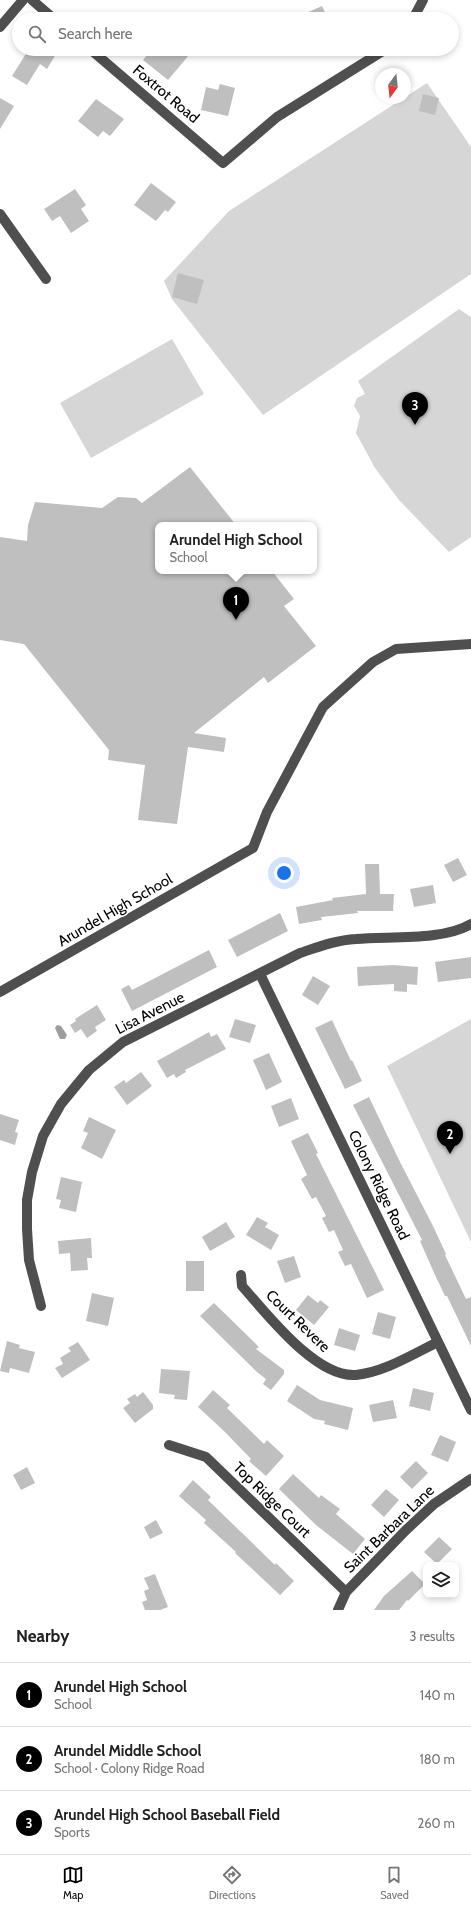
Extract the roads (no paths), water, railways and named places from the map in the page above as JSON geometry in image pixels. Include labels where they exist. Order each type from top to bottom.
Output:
[{"type":"street","points":[[13,12],[23,0]]},
{"type":"street","points":[[32,0],[46,12]]},
{"type":"street","points":[[417,12],[423,0]]},
{"type":"street","points":[[0,27],[12,13]]},
{"type":"street","name":"Foxtrot Road","points":[[98,56],[223,163],[277,117],[375,56]]},
{"type":"street","points":[[0,214],[46,279]]},
{"type":"street","name":"Arundel High School","points":[[0,992],[253,848],[267,812],[323,707],[373,662],[396,649],[471,644]]},
{"type":"street","name":"Lisa Avenue","points":[[41,1306],[29,1260],[27,1200],[32,1172],[43,1136],[61,1104],[89,1070],[123,1042],[300,953],[326,944],[355,939],[417,936],[457,930],[471,924]]},
{"type":"street","name":"Colony Ridge Road","points":[[260,974],[471,1410]]},
{"type":"street","name":"Court Revere","points":[[241,1275],[242,1286],[293,1341],[314,1360],[334,1372],[356,1375],[378,1370],[438,1342]]},
{"type":"street","name":"Top Ridge Court","points":[[169,1445],[206,1457],[346,1592]]},
{"type":"street","name":"Saint Barbara Lane","points":[[338,1610],[346,1592],[434,1504],[471,1479]]},
{"type":"place","name":"Arundel High School Baseball Field","points":[[415,425]]},
{"type":"place","name":"Arundel High School","points":[[236,620]]},
{"type":"place","name":"Arundel Middle School","points":[[450,1154]]}]
